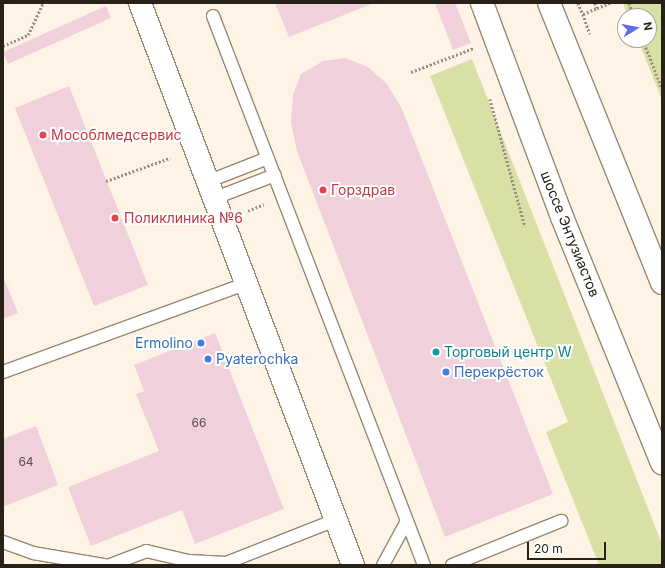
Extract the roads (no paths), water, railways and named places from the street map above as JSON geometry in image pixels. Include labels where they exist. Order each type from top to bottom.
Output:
[{"type":"main road","points":[[140,3],[353,565]]},
{"type":"main road","name":"шоссе Энтузиастов","points":[[482,3],[562,217],[662,463]]},
{"type":"main road","points":[[550,3],[662,283]]},
{"type":"lane","points":[[213,16],[424,565]]},
{"type":"lane","points":[[212,190],[268,158]]},
{"type":"lane","points":[[212,190],[274,175]]},
{"type":"lane","points":[[3,372],[247,283]]},
{"type":"lane","points":[[110,565],[146,551],[189,561],[226,564],[336,520]]},
{"type":"lane","points":[[384,565],[407,521]]},
{"type":"lane","points":[[452,565],[561,521]]},
{"type":"lane","points":[[3,542],[33,553],[105,565]]},
{"type":"place","name":"Мособлмедсервис","points":[[43,135]]},
{"type":"place","name":"Горздрав","points":[[323,190]]},
{"type":"place","name":"Поликлиника №6","points":[[115,218]]},
{"type":"place","name":"Ermolino","points":[[201,343]]},
{"type":"place","name":"Торговый центр W","points":[[436,352]]},
{"type":"place","name":"Pyaterochka","points":[[208,359]]},
{"type":"place","name":"Перекрёсток","points":[[446,372]]}]
